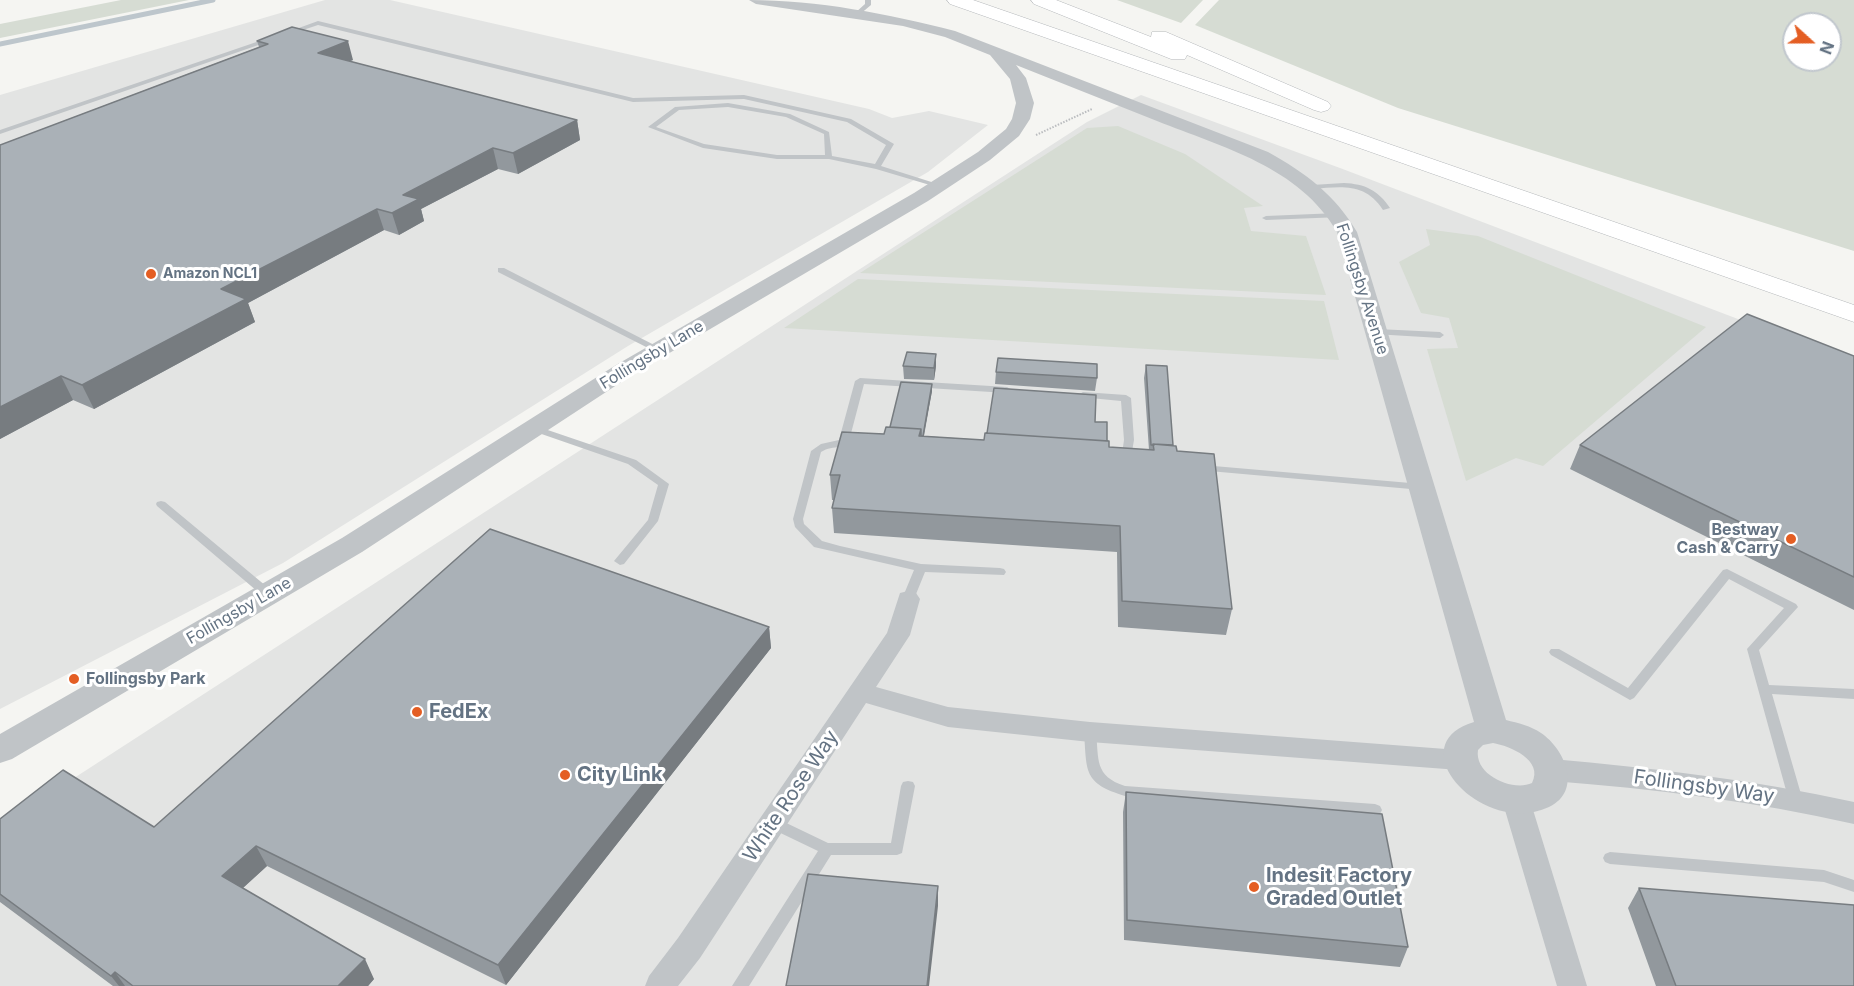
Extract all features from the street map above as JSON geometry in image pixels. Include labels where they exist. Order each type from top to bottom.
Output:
[{"type":"highway","points":[[956,0],[1854,314]]},
{"type":"highway","points":[[1007,0],[1334,131]]},
{"type":"highway","points":[[1040,0],[1216,70],[1361,123],[1854,294]]},
{"type":"highway","points":[[1078,0],[1361,123]]},
{"type":"street","name":"Follingsby Lane","points":[[0,750],[352,545],[658,350],[940,186],[1000,144],[1013,132],[1021,119],[1025,103],[1023,89],[1014,73],[997,54],[931,28],[857,14],[756,0]]},
{"type":"street","name":"Follingsby Avenue","points":[[997,54],[1262,156],[1312,187],[1338,215],[1347,232],[1493,730]]},
{"type":"street","name":"White Rose Way","points":[[660,986],[689,948],[898,635],[908,599]]},
{"type":"street","points":[[861,692],[948,717],[1090,732],[1460,760]]},
{"type":"street","points":[[1493,730],[1512,734],[1528,741],[1543,753],[1552,771],[1552,780],[1547,791],[1535,799],[1516,800],[1500,797],[1482,788],[1468,776],[1460,760],[1459,749],[1466,738],[1479,731],[1493,730]]},
{"type":"street","name":"Follingsby Way","points":[[1552,771],[1655,778],[1854,813]]},
{"type":"street","points":[[1516,800],[1572,986]]},
{"type":"lane","points":[[857,14],[868,5],[868,0]]},
{"type":"lane","points":[[0,132],[318,23],[633,100],[744,97],[849,120],[890,144],[877,167]]},
{"type":"lane","points":[[829,157],[827,133],[788,115],[728,105],[677,108],[651,127],[703,146],[777,157],[829,157],[877,167],[940,186]]},
{"type":"lane","points":[[1312,187],[1366,187],[1381,198],[1386,208]]},
{"type":"lane","points":[[1266,218],[1338,215]]},
{"type":"lane","points":[[501,270],[658,350]]},
{"type":"lane","points":[[1377,332],[1440,335]]},
{"type":"lane","points":[[843,443],[860,381],[1022,391]]},
{"type":"lane","points":[[1068,394],[1126,398],[1131,462],[1114,461]]},
{"type":"lane","points":[[533,428],[632,462],[664,484],[653,521],[620,561]]},
{"type":"lane","points":[[866,445],[843,443],[823,445],[816,451],[798,519],[799,525],[818,544],[921,568],[1000,572]]},
{"type":"lane","points":[[1188,467],[1423,487]]},
{"type":"lane","points":[[161,504],[268,594]]},
{"type":"lane","points":[[908,599],[921,568]]},
{"type":"lane","points":[[1555,652],[1630,695],[1727,573],[1792,607],[1754,649],[1796,801]]},
{"type":"lane","points":[[1765,689],[1854,694]]},
{"type":"lane","points":[[1090,732],[1095,775],[1106,786],[1125,791],[1375,810]]},
{"type":"lane","points":[[773,823],[827,849],[897,849],[908,786]]},
{"type":"lane","points":[[740,986],[827,849]]},
{"type":"lane","points":[[1610,858],[1824,876],[1854,886]]},
{"type":"path","points":[[1032,137],[1100,105]]},
{"type":"shaded area","points":[[121,0],[189,0],[0,38],[0,24]]},
{"type":"shaded area","points":[[325,0],[390,0],[869,109],[892,118],[929,111],[988,125],[928,172],[628,346],[283,563],[0,709],[0,95]]},
{"type":"shaded area","points":[[1117,0],[1203,0],[1181,23]]},
{"type":"shaded area","points":[[1219,0],[1854,0],[1854,251],[1398,108],[1195,25]]},
{"type":"shaded area","points":[[1141,95],[1854,363],[1854,986],[0,986],[0,826],[1087,122]]},
{"type":"shaded area","points":[[1118,126],[1185,154],[1263,206],[1244,208],[1251,231],[1306,236],[1326,295],[860,273],[1087,128]]},
{"type":"shaded area","points":[[1426,229],[1478,236],[1706,327],[1543,466],[1516,458],[1466,481],[1427,349],[1458,348],[1449,318],[1421,313],[1399,262],[1430,245]]},
{"type":"shaded area","points":[[858,279],[1324,301],[1339,360],[784,328]]},
{"type":"building","name":"Amazon NCL1","points":[[292,27],[348,41],[318,53],[577,120],[513,153],[493,148],[403,195],[419,199],[392,213],[377,209],[221,289],[246,299],[82,385],[61,376],[0,407],[0,145],[268,44],[257,41]]},
{"type":"building","points":[[1747,314],[1854,356],[1854,577],[1580,445]]},
{"type":"building","points":[[907,352],[936,354],[934,368],[903,366]]},
{"type":"building","points":[[998,358],[1097,364],[1097,378],[996,372]]},
{"type":"building","points":[[1146,365],[1167,366],[1173,445],[1151,445]]},
{"type":"building","points":[[901,382],[932,384],[923,436],[921,436],[921,429],[890,427]]},
{"type":"building","points":[[994,388],[1096,395],[1095,422],[1107,422],[1107,441],[987,433]]},
{"type":"building","points":[[886,427],[921,429],[919,436],[984,440],[985,433],[1109,441],[1109,447],[1154,450],[1153,444],[1176,446],[1177,451],[1214,454],[1232,609],[1122,601],[1120,526],[832,508],[840,475],[830,475],[842,432],[884,434]]},
{"type":"building","points":[[490,529],[769,627],[498,965],[256,846],[222,876],[365,959],[338,986],[133,986],[115,972],[111,976],[0,894],[0,819],[63,770],[154,827]]},
{"type":"building","name":"Indesit Factory Graded Outlet","points":[[1126,792],[1382,814],[1408,947],[1127,920]]},
{"type":"building","points":[[808,874],[938,886],[927,986],[786,986]]},
{"type":"building","points":[[1639,888],[1854,905],[1854,986],[1676,986]]},
{"type":"waterway","points":[[0,44],[213,0]]},
{"type":"place","name":"Amazon NCL1","points":[[151,274]]},
{"type":"place","name":"Bestway Cash & Carry","points":[[1791,539]]},
{"type":"place","name":"Follingsby Park","points":[[74,679]]},
{"type":"place","name":"FedEx","points":[[417,712]]},
{"type":"place","name":"City Link","points":[[565,775]]},
{"type":"place","name":"Indesit Factory Graded Outlet","points":[[1254,887]]}]
